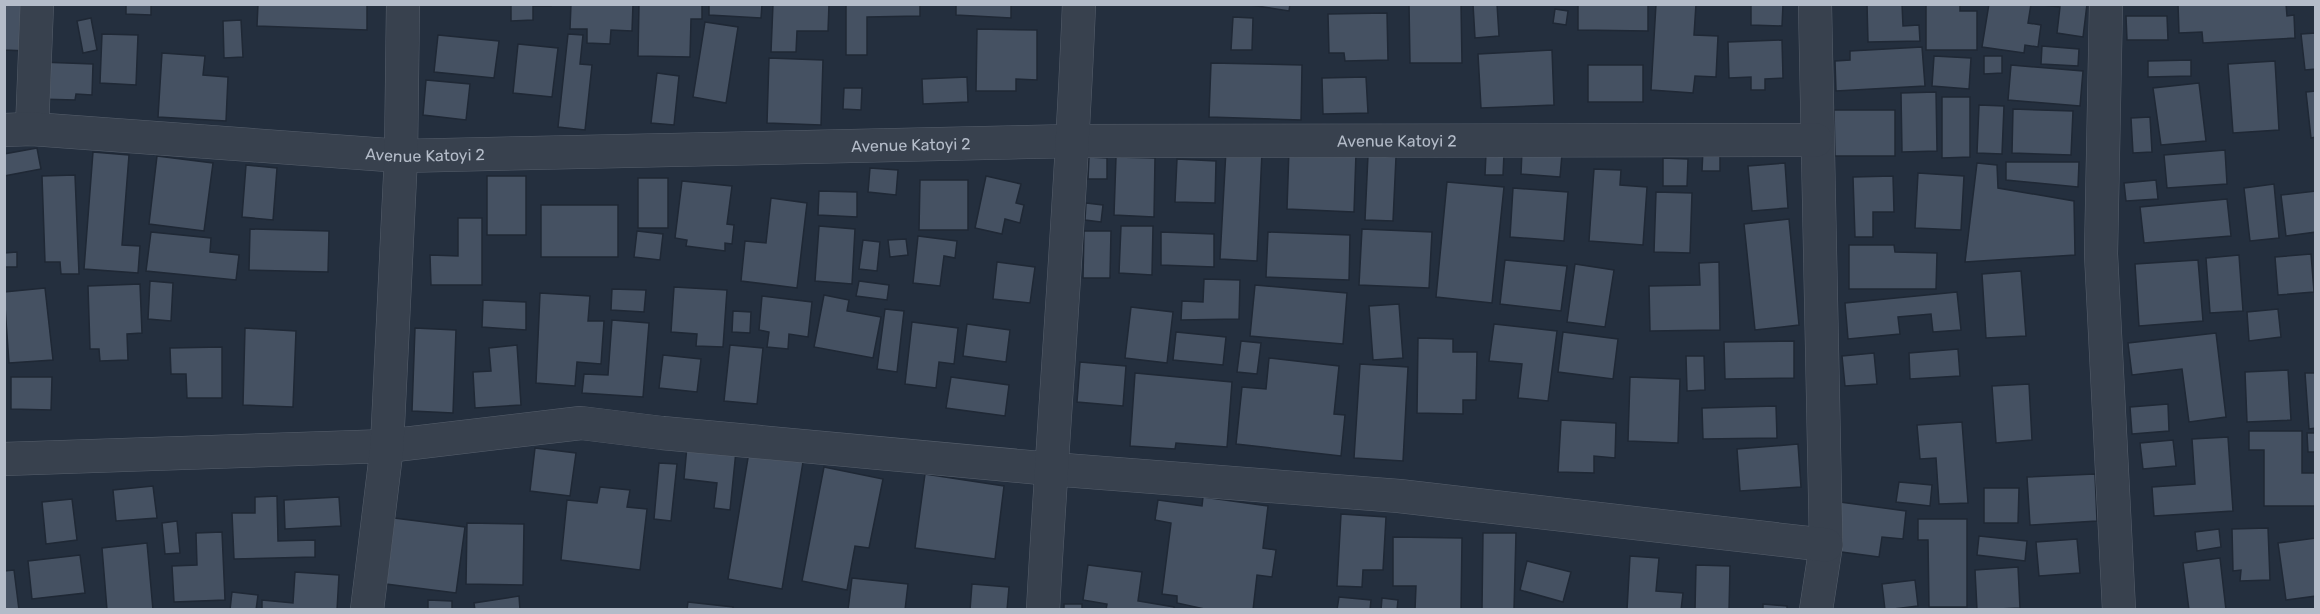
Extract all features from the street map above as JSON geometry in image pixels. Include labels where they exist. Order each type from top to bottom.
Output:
[{"type":"street","points":[[18,129],[37,4]]},
{"type":"street","points":[[367,609],[387,446],[401,156],[403,4]]},
{"type":"street","points":[[1043,609],[1074,141],[1079,4]]},
{"type":"street","points":[[1815,4],[1826,545],[1816,609]]},
{"type":"street","points":[[2106,4],[2101,254],[2119,609]]},
{"type":"street","name":"Avenue Katoyi 2","points":[[18,129],[401,156],[1074,141],[1816,140]]},
{"type":"street","points":[[4,459],[387,446],[581,423],[662,433],[1051,469],[1399,496],[1826,545]]},
{"type":"building","points":[[4,4],[30,4],[28,51],[4,50]]},
{"type":"building","points":[[126,4],[151,4],[151,15],[126,14]]},
{"type":"building","points":[[258,4],[367,4],[367,30],[257,26]]},
{"type":"building","points":[[511,4],[551,4],[551,6],[533,6],[533,20],[511,21]]},
{"type":"building","points":[[571,4],[633,4],[632,31],[611,30],[610,44],[587,43],[587,29],[570,29]]},
{"type":"building","points":[[639,4],[702,4],[702,19],[691,19],[690,57],[638,56]]},
{"type":"building","points":[[709,4],[762,4],[761,18],[709,15]]},
{"type":"building","points":[[773,4],[829,4],[828,31],[797,31],[796,52],[771,52]]},
{"type":"building","points":[[846,4],[920,4],[920,16],[867,17],[867,55],[846,55]]},
{"type":"building","points":[[956,4],[1011,4],[1011,18],[956,15]]},
{"type":"building","points":[[1244,4],[1290,4],[1289,11]]},
{"type":"building","points":[[1409,4],[1461,4],[1462,63],[1410,63]]},
{"type":"building","points":[[1473,4],[1497,4],[1499,36],[1475,38]]},
{"type":"building","points":[[1578,4],[1648,4],[1648,31],[1578,30]]},
{"type":"building","points":[[1656,4],[1696,4],[1694,35],[1718,36],[1716,77],[1695,76],[1693,93],[1651,90]]},
{"type":"building","points":[[1751,4],[1783,4],[1782,26],[1751,25]]},
{"type":"building","points":[[1867,4],[1902,4],[1903,26],[1919,25],[1920,41],[1868,42]]},
{"type":"building","points":[[1926,4],[1960,4],[1960,11],[1977,11],[1977,50],[1926,50]]},
{"type":"building","points":[[1989,4],[2031,4],[2028,23],[2041,25],[2038,47],[2025,45],[2024,53],[1982,47]]},
{"type":"building","points":[[2087,4],[2083,37],[2057,33],[2060,7],[2043,5]]},
{"type":"building","points":[[2178,4],[2286,4],[2287,16],[2294,15],[2295,38],[2203,43],[2202,32],[2179,33]]},
{"type":"building","points":[[1555,9],[1568,11],[1566,25],[1553,23]]},
{"type":"building","points":[[1387,13],[1388,60],[1345,61],[1344,53],[1329,53],[1328,14]]},
{"type":"building","points":[[2126,16],[2167,16],[2168,40],[2127,40]]},
{"type":"building","points":[[1233,17],[1253,18],[1252,50],[1231,50]]},
{"type":"building","points":[[91,18],[97,50],[83,53],[77,21]]},
{"type":"building","points":[[241,20],[243,57],[224,58],[223,21]]},
{"type":"building","points":[[705,22],[738,27],[726,103],[693,97]]},
{"type":"building","points":[[977,29],[1037,30],[1037,80],[1016,79],[1016,91],[976,91]]},
{"type":"building","points":[[2316,33],[2316,69],[2305,70],[2301,34]]},
{"type":"building","points":[[102,34],[138,35],[136,85],[100,83]]},
{"type":"building","points":[[568,34],[583,35],[580,64],[592,65],[585,130],[558,127]]},
{"type":"building","points":[[438,35],[499,41],[494,78],[434,72]]},
{"type":"building","points":[[1782,40],[1783,78],[1765,79],[1765,90],[1751,90],[1751,77],[1729,78],[1728,42]]},
{"type":"building","points":[[518,44],[558,48],[552,97],[513,93]]},
{"type":"building","points":[[2042,46],[2079,49],[2078,66],[2041,64]]},
{"type":"building","points":[[1922,47],[1925,86],[1836,91],[1835,61],[1850,60],[1850,51]]},
{"type":"building","points":[[1552,50],[1554,105],[1481,108],[1478,54]]},
{"type":"building","points":[[162,53],[205,56],[203,75],[228,77],[226,121],[158,117]]},
{"type":"building","points":[[1934,56],[1971,58],[1969,89],[1932,86]]},
{"type":"building","points":[[1984,56],[2002,56],[2002,73],[1984,74]]},
{"type":"building","points":[[769,58],[823,60],[821,125],[767,123]]},
{"type":"building","points":[[2191,60],[2191,76],[2148,77],[2148,61]]},
{"type":"building","points":[[2275,61],[2279,130],[2233,133],[2228,64]]},
{"type":"building","points":[[40,62],[93,64],[92,95],[76,94],[75,100],[38,99]]},
{"type":"building","points":[[1211,63],[1302,65],[1301,120],[1209,117]]},
{"type":"building","points":[[1588,65],[1643,65],[1643,102],[1588,102]]},
{"type":"building","points":[[2011,65],[2083,71],[2080,106],[2008,100]]},
{"type":"building","points":[[657,73],[679,76],[674,125],[651,123]]},
{"type":"building","points":[[967,77],[968,102],[923,104],[922,79]]},
{"type":"building","points":[[1366,77],[1368,113],[1323,114],[1322,78]]},
{"type":"building","points":[[426,80],[470,84],[466,120],[423,115]]},
{"type":"building","points":[[2199,83],[2206,141],[2161,145],[2153,88]]},
{"type":"building","points":[[844,88],[862,88],[861,110],[843,109]]},
{"type":"building","points":[[2316,91],[2316,137],[2311,138],[2306,92]]},
{"type":"building","points":[[1936,92],[1937,151],[1902,152],[1901,93]]},
{"type":"building","points":[[1942,97],[1970,97],[1970,157],[1942,158]]},
{"type":"building","points":[[1979,105],[2004,106],[2002,154],[1977,153]]},
{"type":"building","points":[[2013,109],[2073,111],[2071,155],[2012,153]]},
{"type":"building","points":[[1834,110],[1895,110],[1895,156],[1835,156]]},
{"type":"building","points":[[2150,117],[2152,152],[2133,153],[2131,118]]},
{"type":"building","points":[[37,148],[41,169],[4,176],[4,154]]},
{"type":"building","points":[[1289,149],[1356,153],[1354,212],[1287,209]]},
{"type":"building","points":[[1703,149],[1720,150],[1720,171],[1702,171]]},
{"type":"building","points":[[1226,150],[1262,152],[1257,261],[1220,259]]},
{"type":"building","points":[[2225,150],[2227,184],[2167,188],[2164,155]]},
{"type":"building","points":[[1522,151],[1562,154],[1560,177],[1521,174]]},
{"type":"building","points":[[93,152],[129,155],[122,245],[140,246],[138,273],[84,269]]},
{"type":"building","points":[[1486,153],[1504,154],[1503,175],[1485,175]]},
{"type":"building","points":[[1368,155],[1396,157],[1393,221],[1365,220]]},
{"type":"building","points":[[157,156],[213,163],[204,231],[149,224]]},
{"type":"building","points":[[1089,157],[1107,158],[1107,179],[1088,179]]},
{"type":"building","points":[[1116,157],[1155,158],[1154,217],[1114,215]]},
{"type":"building","points":[[1663,158],[1688,159],[1687,186],[1663,186]]},
{"type":"building","points":[[1177,159],[1216,161],[1215,203],[1175,202]]},
{"type":"building","points":[[2006,162],[2079,162],[2078,187],[2006,180]]},
{"type":"building","points":[[1785,163],[1788,208],[1752,211],[1748,166]]},
{"type":"building","points":[[1977,163],[1997,165],[1998,188],[2074,201],[2075,255],[1965,262]]},
{"type":"building","points":[[246,165],[277,168],[273,220],[242,217]]},
{"type":"building","points":[[870,168],[898,170],[896,195],[868,192]]},
{"type":"building","points":[[1594,169],[1621,170],[1620,185],[1647,187],[1643,245],[1589,241]]},
{"type":"building","points":[[1918,173],[1964,176],[1961,230],[1915,228]]},
{"type":"building","points":[[75,175],[79,274],[61,274],[60,262],[45,262],[42,176]]},
{"type":"building","points":[[487,176],[526,176],[526,235],[487,235]]},
{"type":"building","points":[[986,176],[1021,184],[1016,203],[1024,205],[1020,223],[1005,219],[1002,234],[975,228]]},
{"type":"building","points":[[1893,176],[1894,212],[1873,212],[1873,237],[1855,237],[1853,177]]},
{"type":"building","points":[[638,178],[668,178],[668,228],[638,228]]},
{"type":"building","points":[[920,180],[968,180],[968,230],[919,230]]},
{"type":"building","points":[[2156,180],[2158,199],[2126,201],[2124,183]]},
{"type":"building","points":[[682,181],[732,186],[727,224],[734,225],[732,244],[725,243],[725,251],[686,246],[687,240],[675,238]]},
{"type":"building","points":[[1447,182],[1504,187],[1492,303],[1436,297]]},
{"type":"building","points":[[2274,184],[2279,238],[2250,241],[2244,188]]},
{"type":"building","points":[[1513,188],[1568,192],[1564,241],[1510,237]]},
{"type":"building","points":[[819,191],[857,192],[857,217],[818,215]]},
{"type":"building","points":[[2316,191],[2316,232],[2286,236],[2281,195]]},
{"type":"building","points":[[1656,192],[1692,193],[1690,253],[1654,252]]},
{"type":"building","points":[[771,198],[807,203],[797,288],[741,281],[745,241],[766,243]]},
{"type":"building","points":[[2227,199],[2231,236],[2144,243],[2140,207]]},
{"type":"building","points":[[1086,203],[1103,205],[1101,222],[1085,220]]},
{"type":"building","points":[[541,205],[618,205],[618,257],[541,257]]},
{"type":"building","points":[[458,218],[482,218],[482,285],[431,285],[430,255],[458,256]]},
{"type":"building","points":[[1789,219],[1799,325],[1755,330],[1744,224]]},
{"type":"building","points":[[819,226],[855,229],[852,284],[815,281]]},
{"type":"building","points":[[1121,226],[1153,226],[1152,275],[1119,273]]},
{"type":"building","points":[[250,229],[329,231],[328,272],[249,270]]},
{"type":"building","points":[[1362,229],[1432,232],[1429,288],[1359,285]]},
{"type":"building","points":[[637,231],[663,234],[660,260],[634,257]]},
{"type":"building","points":[[1084,231],[1111,231],[1110,278],[1083,278]]},
{"type":"building","points":[[151,232],[211,238],[210,252],[239,255],[236,280],[146,271]]},
{"type":"building","points":[[1161,232],[1214,234],[1214,267],[1161,265]]},
{"type":"building","points":[[1268,232],[1350,235],[1349,280],[1266,277]]},
{"type":"building","points":[[918,236],[957,241],[955,258],[944,256],[940,286],[913,283]]},
{"type":"building","points":[[906,239],[908,255],[890,257],[888,240]]},
{"type":"building","points":[[863,240],[880,242],[877,271],[859,269]]},
{"type":"building","points":[[1849,245],[1894,245],[1895,252],[1937,253],[1936,289],[1849,289]]},
{"type":"building","points":[[17,252],[17,267],[4,267],[4,253]]},
{"type":"building","points":[[2311,254],[2314,292],[2278,295],[2275,257]]},
{"type":"building","points":[[2239,255],[2243,311],[2210,313],[2206,258]]},
{"type":"building","points":[[1505,260],[1567,266],[1561,311],[1500,304]]},
{"type":"building","points":[[2198,260],[2203,321],[2139,326],[2135,264]]},
{"type":"building","points":[[997,262],[1035,267],[1030,303],[993,299]]},
{"type":"building","points":[[1719,262],[1720,330],[1650,331],[1649,286],[1700,285],[1699,263]]},
{"type":"building","points":[[1575,264],[1614,270],[1605,327],[1567,322]]},
{"type":"building","points":[[2021,271],[2026,336],[1986,338],[1982,274]]},
{"type":"building","points":[[1204,279],[1240,280],[1239,319],[1181,320],[1182,301],[1203,302]]},
{"type":"building","points":[[150,281],[173,283],[171,321],[148,319]]},
{"type":"building","points":[[859,281],[889,285],[887,300],[856,296]]},
{"type":"building","points":[[140,284],[142,333],[127,334],[128,360],[100,361],[99,349],[90,349],[88,286]]},
{"type":"building","points":[[1255,285],[1347,293],[1343,344],[1250,336]]},
{"type":"building","points":[[674,287],[727,290],[723,347],[696,346],[697,334],[671,332]]},
{"type":"building","points":[[45,288],[53,360],[9,363],[4,292]]},
{"type":"building","points":[[612,289],[646,290],[644,312],[611,310]]},
{"type":"building","points":[[1957,292],[1961,330],[1933,332],[1931,314],[1898,317],[1900,334],[1848,339],[1845,303]]},
{"type":"building","points":[[540,293],[590,296],[588,321],[604,321],[601,364],[577,362],[575,386],[536,383]]},
{"type":"building","points":[[824,295],[849,300],[847,311],[881,317],[873,358],[814,347]]},
{"type":"building","points":[[762,296],[812,302],[808,337],[789,334],[788,349],[767,347],[769,332],[759,330]]},
{"type":"building","points":[[483,300],[526,302],[526,330],[482,327]]},
{"type":"building","points":[[1399,304],[1403,358],[1373,360],[1369,306]]},
{"type":"building","points":[[1131,307],[1173,312],[1167,363],[1125,358]]},
{"type":"building","points":[[885,309],[904,311],[897,372],[877,369]]},
{"type":"building","points":[[2278,309],[2281,337],[2249,341],[2247,312]]},
{"type":"building","points":[[733,311],[751,312],[750,333],[732,332]]},
{"type":"building","points":[[612,320],[649,323],[643,397],[582,393],[584,374],[608,375]]},
{"type":"building","points":[[912,322],[958,328],[954,364],[939,362],[936,388],[905,384]]},
{"type":"building","points":[[967,324],[1010,330],[1006,362],[963,356]]},
{"type":"building","points":[[1494,324],[1557,331],[1548,401],[1518,398],[1522,364],[1489,361]]},
{"type":"building","points":[[245,328],[296,331],[293,407],[243,405]]},
{"type":"building","points":[[415,328],[456,330],[453,413],[412,411]]},
{"type":"building","points":[[1176,332],[1226,337],[1223,365],[1173,360]]},
{"type":"building","points":[[1563,332],[1618,339],[1613,379],[1558,372]]},
{"type":"building","points":[[2216,333],[2226,417],[2189,422],[2182,369],[2132,375],[2128,343]]},
{"type":"building","points":[[1418,338],[1453,339],[1453,352],[1477,352],[1476,400],[1463,400],[1463,414],[1417,413]]},
{"type":"building","points":[[1241,341],[1261,343],[1257,374],[1237,372]]},
{"type":"building","points":[[1794,341],[1794,378],[1725,379],[1724,342]]},
{"type":"building","points":[[517,345],[521,405],[475,408],[473,372],[491,371],[489,348]]},
{"type":"building","points":[[730,345],[763,348],[757,404],[724,401]]},
{"type":"building","points":[[222,347],[222,398],[187,398],[186,374],[171,374],[170,348]]},
{"type":"building","points":[[1958,349],[1960,376],[1910,379],[1909,353]]},
{"type":"building","points":[[1874,353],[1877,384],[1845,386],[1842,356]]},
{"type":"building","points":[[663,355],[701,359],[697,392],[659,388]]},
{"type":"building","points":[[1686,356],[1704,356],[1705,390],[1687,391]]},
{"type":"building","points":[[1269,358],[1339,366],[1334,414],[1345,415],[1341,456],[1236,444],[1242,387],[1266,389]]},
{"type":"building","points":[[1080,362],[1126,366],[1123,406],[1077,402]]},
{"type":"building","points":[[1360,364],[1408,367],[1403,461],[1354,458]]},
{"type":"building","points":[[2288,370],[2291,420],[2247,422],[2245,372]]},
{"type":"building","points":[[1135,373],[1232,382],[1227,447],[1176,443],[1175,449],[1130,446]]},
{"type":"building","points":[[2305,373],[2316,373],[2316,428],[2309,429]]},
{"type":"building","points":[[11,377],[52,377],[51,410],[11,409]]},
{"type":"building","points":[[951,377],[1009,385],[1005,416],[946,408]]},
{"type":"building","points":[[1630,377],[1680,379],[1678,443],[1628,441]]},
{"type":"building","points":[[2029,384],[2032,440],[1996,443],[1992,386]]},
{"type":"building","points":[[2168,404],[2169,431],[2132,434],[2130,407]]},
{"type":"building","points":[[1776,406],[1777,438],[1703,439],[1702,408]]},
{"type":"building","points":[[1561,420],[1616,423],[1615,458],[1594,456],[1594,473],[1558,472]]},
{"type":"building","points":[[1962,422],[1968,503],[1939,504],[1936,458],[1920,459],[1917,425]]},
{"type":"building","points":[[2249,431],[2302,431],[2302,473],[2315,473],[2315,506],[2264,506],[2264,450],[2249,450]]},
{"type":"building","points":[[2307,433],[2316,433],[2316,452],[2308,452]]},
{"type":"building","points":[[2228,437],[2233,511],[2154,516],[2152,487],[2195,484],[2192,439]]},
{"type":"building","points":[[2173,440],[2176,466],[2143,469],[2140,443]]},
{"type":"building","points":[[1798,444],[1801,487],[1740,491],[1737,449]]},
{"type":"building","points":[[687,446],[736,451],[730,510],[714,508],[717,483],[684,479]]},
{"type":"building","points":[[535,448],[576,453],[570,496],[530,491]]},
{"type":"building","points":[[749,452],[803,462],[782,589],[728,579]]},
{"type":"building","points":[[659,463],[677,464],[671,521],[654,519]]},
{"type":"building","points":[[824,467],[883,479],[869,548],[855,546],[847,590],[802,581]]},
{"type":"building","points":[[925,474],[1004,486],[995,559],[915,548]]},
{"type":"building","points":[[2095,474],[2097,521],[2030,525],[2027,477]]},
{"type":"building","points":[[1899,482],[1932,485],[1930,506],[1896,502]]},
{"type":"building","points":[[153,486],[157,518],[116,521],[113,490]]},
{"type":"building","points":[[600,487],[630,490],[627,507],[647,509],[640,570],[561,560],[567,500],[597,503]]},
{"type":"building","points":[[1984,488],[2019,488],[2018,523],[1984,523]]},
{"type":"building","points":[[277,496],[278,541],[315,540],[315,557],[234,559],[232,513],[255,513],[255,497]]},
{"type":"building","points":[[339,497],[341,526],[285,529],[284,500]]},
{"type":"building","points":[[1203,497],[1268,506],[1263,548],[1276,550],[1272,577],[1257,575],[1253,610],[1209,610],[1177,603],[1177,596],[1162,594],[1171,523],[1155,520],[1158,500],[1202,506]]},
{"type":"building","points":[[72,499],[77,540],[46,544],[42,502]]},
{"type":"building","points":[[1840,502],[1906,511],[1903,539],[1882,537],[1879,557],[1834,551]]},
{"type":"building","points":[[1341,514],[1386,517],[1383,570],[1363,570],[1362,587],[1337,586]]},
{"type":"building","points":[[394,518],[465,527],[456,593],[386,584]]},
{"type":"building","points":[[1918,519],[1967,519],[1967,607],[1929,607],[1928,540],[1918,540]]},
{"type":"building","points":[[177,521],[180,553],[165,554],[162,523]]},
{"type":"building","points":[[467,523],[524,524],[523,585],[466,584]]},
{"type":"building","points":[[2268,528],[2270,580],[2240,581],[2241,570],[2233,571],[2232,529]]},
{"type":"building","points":[[2219,529],[2221,547],[2197,551],[2195,532]]},
{"type":"building","points":[[222,532],[225,600],[174,602],[172,566],[197,565],[196,533]]},
{"type":"building","points":[[1483,533],[1516,533],[1514,610],[1482,610]]},
{"type":"building","points":[[1979,536],[2027,541],[2025,561],[1977,555]]},
{"type":"building","points":[[1393,537],[1462,538],[1461,610],[1415,610],[1416,586],[1393,586]]},
{"type":"building","points":[[2316,538],[2316,596],[2286,600],[2278,543]]},
{"type":"building","points":[[2077,539],[2080,573],[2039,576],[2036,542]]},
{"type":"building","points":[[147,543],[153,610],[107,610],[102,548]]},
{"type":"building","points":[[80,555],[85,593],[32,599],[28,561]]},
{"type":"building","points":[[1630,556],[1659,558],[1656,591],[1683,593],[1681,610],[1627,610]]},
{"type":"building","points":[[2220,558],[2226,610],[2189,610],[2183,563]]},
{"type":"building","points":[[1527,561],[1571,572],[1563,602],[1520,590]]},
{"type":"building","points":[[1088,565],[1142,572],[1138,601],[1174,607],[1174,610],[1106,610],[1107,604],[1083,600]]},
{"type":"building","points":[[1696,565],[1730,566],[1729,610],[1695,610]]},
{"type":"building","points":[[2018,567],[2020,608],[1977,610],[1975,570]]},
{"type":"building","points":[[14,570],[19,610],[4,610],[4,571]]},
{"type":"building","points":[[295,572],[339,575],[337,610],[262,610],[262,600],[293,603]]},
{"type":"building","points":[[852,578],[908,584],[905,610],[848,610]]},
{"type":"building","points":[[1915,580],[1918,606],[1885,610],[1882,584]]},
{"type":"building","points":[[972,584],[1009,587],[1007,610],[970,610]]},
{"type":"building","points":[[232,592],[258,595],[256,610],[230,610]]},
{"type":"building","points":[[519,596],[520,610],[475,610],[474,603]]},
{"type":"building","points":[[1339,597],[1371,600],[1370,610],[1337,610]]},
{"type":"building","points":[[1382,598],[1398,600],[1397,610],[1381,610]]},
{"type":"building","points":[[428,600],[452,601],[452,610],[428,610]]},
{"type":"building","points":[[688,602],[733,607],[733,610],[687,610]]},
{"type":"building","points":[[1064,604],[1082,604],[1082,610],[1064,610]]},
{"type":"building","points":[[1763,604],[1787,606],[1787,610],[1763,610]]}]
